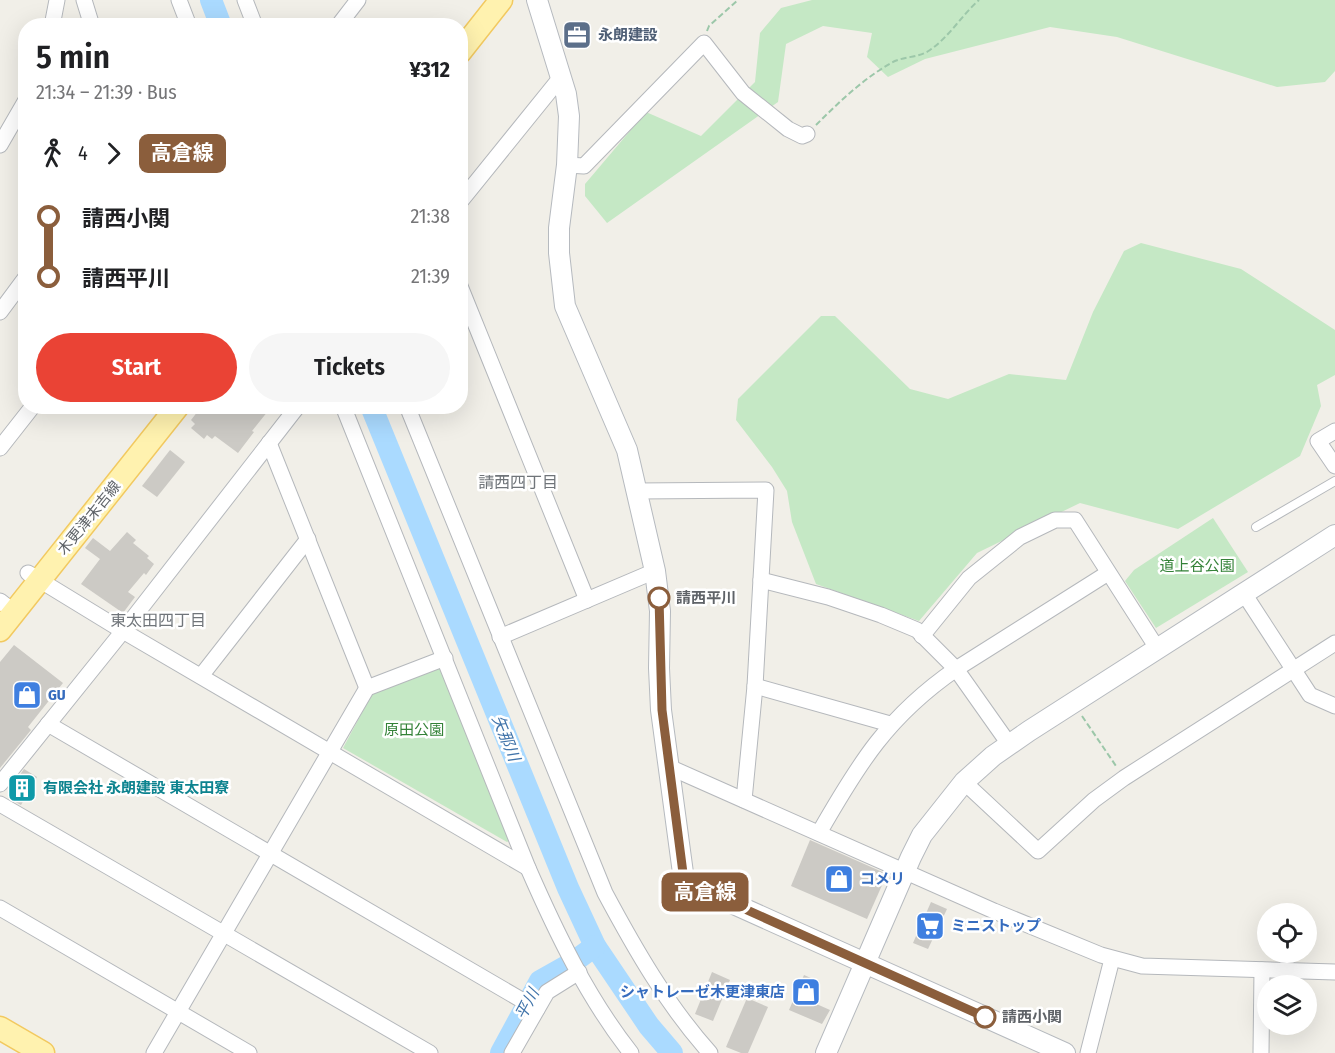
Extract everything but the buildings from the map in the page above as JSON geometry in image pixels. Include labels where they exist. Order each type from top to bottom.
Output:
[{"type":"main road","points":[[467,18],[482,0]]},
{"type":"main road","points":[[468,42],[501,0]]},
{"type":"main road","name":"木更津末吉線","points":[[33,577],[155,414]]},
{"type":"main road","name":"木更津末吉線","points":[[0,630],[4,606],[33,577],[171,414]]},
{"type":"main road","points":[[0,1028],[43,1053]]},
{"type":"street","points":[[54,18],[57,0]]},
{"type":"street","points":[[84,0],[90,18]]},
{"type":"street","points":[[179,0],[186,18]]},
{"type":"street","points":[[245,0],[252,18]]},
{"type":"street","points":[[342,13],[358,0]]},
{"type":"street","points":[[537,0],[561,77],[569,116],[567,165],[559,228],[560,271],[565,306],[575,334],[627,450],[655,571],[660,611],[659,668],[662,710],[683,873],[687,883],[1065,1053]]},
{"type":"street","points":[[567,165],[585,166],[704,43],[743,93],[788,129],[802,136],[807,134]]},
{"type":"street","points":[[468,192],[561,77]]},
{"type":"street","points":[[0,145],[18,114]]},
{"type":"street","points":[[0,312],[18,288]]},
{"type":"street","points":[[468,306],[587,600]]},
{"type":"street","points":[[0,448],[27,414]]},
{"type":"street","points":[[0,784],[123,631],[292,414]]},
{"type":"street","points":[[346,414],[528,868],[554,927],[613,1030],[631,1053]]},
{"type":"street","points":[[410,414],[605,892],[658,986],[710,1053]]},
{"type":"street","points":[[1335,431],[1318,441],[1335,466]]},
{"type":"street","points":[[269,443],[367,688]]},
{"type":"street","points":[[637,491],[766,490],[755,686],[744,800]]},
{"type":"street","points":[[922,636],[969,578],[1020,537],[1055,520],[1075,520],[1157,648]]},
{"type":"street","points":[[826,1053],[922,835],[964,782],[1009,744],[1335,535]]},
{"type":"street","points":[[201,676],[308,539]]},
{"type":"street","points":[[500,637],[655,571]]},
{"type":"street","points":[[819,833],[863,759],[890,724],[933,685],[1108,573]]},
{"type":"street","points":[[33,577],[528,868]]},
{"type":"street","points":[[761,580],[828,597],[917,630],[956,669],[1009,744]]},
{"type":"street","points":[[1244,592],[1310,695],[1335,706]]},
{"type":"street","points":[[964,782],[1038,851],[1094,800],[1124,778],[1335,643]]},
{"type":"street","points":[[154,1053],[367,688],[445,658]]},
{"type":"street","points":[[755,686],[890,724]]},
{"type":"street","points":[[48,724],[531,1006]]},
{"type":"street","points":[[669,767],[994,911],[1112,958],[1143,966],[1335,972]]},
{"type":"street","points":[[0,804],[430,1053]]},
{"type":"street","points":[[0,908],[249,1053]]},
{"type":"street","points":[[1088,1053],[1112,958]]},
{"type":"street","points":[[512,1053],[531,1006],[575,965]]},
{"type":"street","points":[[1262,970],[1262,1053]]},
{"type":"lane","points":[[1256,527],[1335,481]]},
{"type":"path","points":[[704,43],[709,26],[738,0]]},
{"type":"path","points":[[807,134],[846,96],[881,70],[893,62],[919,55],[934,47],[979,0]]},
{"type":"path","points":[[1073,703],[1124,778]]},
{"type":"green space","points":[[812,0],[1335,0],[1335,71],[1325,82],[1277,87],[1117,37],[1050,27],[925,59],[888,77],[867,57],[872,33],[823,26],[786,44],[778,102],[607,223],[585,196],[585,184],[646,112],[701,136],[755,82],[760,33],[781,8]]},
{"type":"green space","points":[[1141,243],[1241,269],[1335,330],[1335,375],[1317,385],[1321,406],[1300,456],[1178,529],[1080,503],[977,553],[919,621],[816,584],[792,522],[787,491],[772,467],[736,420],[738,399],[821,316],[835,316],[910,389],[948,399],[1009,374],[1066,380],[1093,312],[1124,251]]},
{"type":"green space","name":"道上谷公園","points":[[1213,518],[1248,572],[1156,628],[1125,581],[1134,570]]},
{"type":"green space","name":"原田公園","points":[[439,664],[511,840],[507,842],[343,748],[372,694]]},
{"type":"waterway","name":"矢那川","points":[[211,0],[218,18]]},
{"type":"waterway","name":"矢那川","points":[[374,414],[568,888],[595,946],[649,1026],[672,1053]]},
{"type":"waterway","name":"平川","points":[[501,1053],[540,981],[572,963],[595,946]]},
{"type":"bus line","name":"高倉線","points":[[659,598],[659,668],[662,710],[683,873],[687,883],[985,1017]]},
{"type":"place","name":"永朗建設","points":[[577,35]]},
{"type":"place","name":"請西平川","points":[[659,598]]},
{"type":"place","name":"GU","points":[[27,695]]},
{"type":"place","name":"有限会社 永朗建設 東太田寮","points":[[22,788]]},
{"type":"place","name":"コメリ","points":[[839,879]]},
{"type":"place","name":"ミニストップ","points":[[930,926]]},
{"type":"place","name":"シャトレーゼ木更津東店","points":[[806,992]]},
{"type":"place","name":"請西小関","points":[[985,1017]]},
{"type":"district","name":"請西四丁目","points":[[518,482]]},
{"type":"district","name":"東太田四丁目","points":[[158,620]]}]
